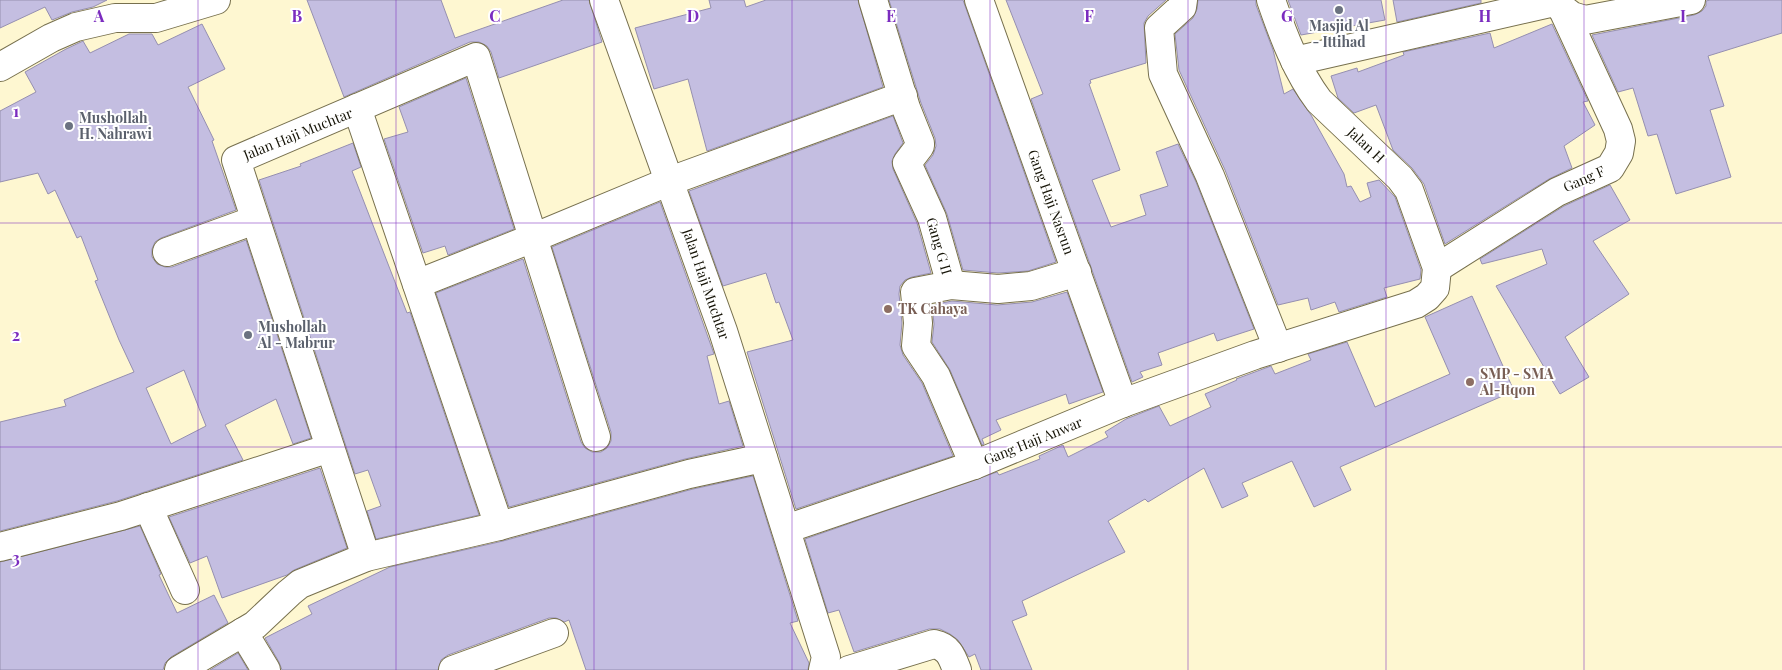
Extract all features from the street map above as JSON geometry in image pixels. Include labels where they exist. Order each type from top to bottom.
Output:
[{"type":"street","points":[[0,67],[50,38],[111,9],[156,18],[216,0]]},
{"type":"street","name":"Jalan Haji Muchtar","points":[[604,0],[723,331],[826,657],[824,670]]},
{"type":"street","name":"Gang G II","points":[[873,0],[920,145],[907,163],[932,218],[951,285],[915,292],[918,323],[915,345],[936,376],[974,465]]},
{"type":"street","name":"Gang Haji Nasrun","points":[[979,0],[1123,404]]},
{"type":"street","points":[[1183,0],[1182,7],[1160,28],[1163,74],[1210,176],[1278,348]]},
{"type":"street","name":"Jalan H","points":[[1271,0],[1278,22],[1295,61],[1310,89],[1319,101],[1400,178],[1409,190],[1437,268]]},
{"type":"street","points":[[1295,61],[1557,4],[1572,16],[1585,20],[1691,0]]},
{"type":"street","name":"Gang F","points":[[1437,268],[1557,192],[1610,168],[1620,153],[1621,141],[1618,129],[1557,4]]},
{"type":"street","points":[[357,108],[476,58],[596,437]]},
{"type":"street","points":[[417,284],[670,181],[903,96]]},
{"type":"street","name":"Jalan Haji Muchtar","points":[[255,220],[236,160],[357,108],[499,526]]},
{"type":"street","points":[[168,252],[255,220],[366,557]]},
{"type":"street","name":"Gang Haji Anwar","points":[[786,529],[974,465],[1123,404],[1278,348],[1416,304],[1427,297],[1435,288],[1437,268]]},
{"type":"street","points":[[951,285],[998,289],[1031,286],[1076,272]]},
{"type":"street","points":[[0,547],[148,507],[330,448]]},
{"type":"street","points":[[179,670],[255,625],[300,584],[366,557],[499,526],[689,474],[764,458]]},
{"type":"street","points":[[148,507],[185,590]]},
{"type":"street","points":[[243,632],[266,670]]},
{"type":"street","points":[[453,670],[554,633]]},
{"type":"street","points":[[849,670],[934,644],[942,646],[950,653],[957,670]]},
{"type":"building","points":[[0,0],[107,0],[93,7],[72,12],[52,20],[45,7],[0,28]]},
{"type":"building","points":[[307,0],[441,0],[455,38],[563,0],[589,0],[602,42],[499,78],[491,52],[487,46],[479,42],[470,42],[344,97]]},
{"type":"building","points":[[709,0],[744,0],[746,7],[766,0],[858,0],[883,87],[707,151],[688,79],[654,89],[635,28],[711,8]]},
{"type":"building","points":[[889,0],[963,0],[1056,262],[1028,271],[998,273],[963,270],[947,214],[925,165],[933,155],[936,146],[935,138],[921,103]]},
{"type":"building","points":[[1006,0],[1166,0],[1148,16],[1144,23],[1146,63],[1090,80],[1091,83],[1089,84],[1120,170],[1092,180],[1111,227],[1146,215],[1140,195],[1168,186],[1156,152],[1178,144],[1196,182],[1254,329],[1217,341],[1214,333],[1158,353],[1162,365],[1140,372],[1143,377],[1132,382],[1031,99],[1043,94]]},
{"type":"building","points":[[1198,0],[1256,0],[1256,5],[1273,50],[1284,94],[1293,89],[1311,115],[1344,174],[1347,187],[1351,186],[1360,202],[1371,197],[1367,183],[1379,180],[1395,197],[1421,270],[1420,279],[1384,288],[1387,297],[1339,312],[1335,302],[1311,310],[1308,298],[1278,305],[1225,170],[1179,70],[1175,34],[1193,18]]},
{"type":"building","name":"Masjid Al - Ittihad","points":[[1288,0],[1381,0],[1385,20],[1301,35]]},
{"type":"building","points":[[1393,0],[1481,0],[1481,3],[1397,22]]},
{"type":"building","points":[[1782,0],[1782,33],[1708,56],[1724,106],[1710,110],[1731,177],[1676,194],[1657,134],[1648,136],[1633,88],[1618,92],[1592,35],[1694,15],[1702,11],[1706,6],[1706,1]]},
{"type":"building","points":[[202,24],[225,69],[188,87],[214,140],[212,141],[236,210],[161,238],[155,242],[152,249],[152,257],[157,264],[172,267],[246,240],[311,438],[293,444],[276,399],[225,425],[243,460],[117,501],[0,531],[0,422],[66,406],[64,400],[134,372],[95,281],[98,280],[81,236],[77,238],[55,190],[48,194],[38,173],[0,182],[0,111],[36,92],[25,72],[83,41],[90,53],[129,34],[152,34],[158,45]],"holes":[[[184,370],[206,426],[171,444],[146,388]]]},
{"type":"building","points":[[1552,24],[1588,101],[1583,102],[1595,125],[1564,146],[1572,168],[1549,179],[1445,244],[1424,184],[1412,168],[1393,150],[1376,105],[1354,113],[1338,98],[1331,76],[1357,68],[1358,72],[1404,55],[1403,52],[1490,33],[1494,48]]},
{"type":"building","points":[[466,78],[514,229],[448,255],[445,246],[423,253],[384,139],[408,132],[399,107]]},
{"type":"building","points":[[893,116],[903,143],[892,161],[893,169],[917,223],[931,273],[912,277],[905,280],[900,286],[902,323],[900,345],[903,355],[922,383],[953,456],[796,509],[747,352],[793,340],[779,302],[776,303],[766,273],[723,286],[689,191]]},
{"type":"building","points":[[353,143],[361,167],[352,171],[407,313],[410,312],[479,515],[376,539],[367,511],[381,506],[368,470],[355,474],[259,180],[301,166],[300,164]]},
{"type":"building","points":[[1610,185],[1630,220],[1593,241],[1629,294],[1565,337],[1589,377],[1560,394],[1496,286],[1547,264],[1542,249],[1482,264],[1480,259],[1564,206]]},
{"type":"building","points":[[660,202],[714,354],[707,356],[719,404],[729,401],[743,446],[685,459],[509,507],[436,293],[523,259],[581,442],[585,448],[592,452],[601,452],[607,448],[611,441],[611,432],[552,247]]},
{"type":"building","points":[[1067,292],[1103,392],[1069,404],[1066,394],[996,420],[1001,430],[982,439],[984,444],[982,445],[950,370],[932,342],[934,324],[932,305],[952,301],[997,305],[1032,302]]},
{"type":"building","points":[[1472,296],[1514,391],[1340,467],[1351,490],[1314,507],[1292,461],[1242,483],[1248,496],[1222,508],[1204,468],[1148,502],[1145,499],[1108,521],[1125,552],[1022,601],[1027,615],[1012,621],[1032,670],[981,670],[975,654],[969,657],[958,640],[940,629],[929,629],[854,652],[839,610],[828,613],[805,539],[997,472],[999,475],[1040,459],[1039,456],[1063,445],[1068,457],[1108,437],[1105,432],[1126,419],[1159,406],[1170,426],[1211,407],[1205,394],[1236,379],[1271,366],[1275,374],[1311,360],[1308,354],[1347,342],[1375,407],[1450,374],[1425,317]]},
{"type":"building","points":[[320,468],[347,548],[294,570],[287,575],[222,598],[207,556],[190,563],[169,517]]},
{"type":"building","points":[[753,476],[798,621],[790,623],[809,663],[808,670],[586,670],[569,620],[564,622],[556,618],[549,618],[448,655],[441,660],[438,670],[282,670],[265,638],[312,614],[308,606],[390,567],[503,541],[693,489]]},
{"type":"building","points":[[140,526],[161,574],[159,575],[177,613],[214,595],[228,623],[171,657],[165,663],[163,670],[0,670],[0,562]]},
{"type":"building","points":[[238,653],[248,670],[210,670]]},
{"type":"place","name":"Masjid Al - Ittihad","points":[[1339,10]]},
{"type":"place","name":"Mushollah H. Nahrawi","points":[[69,126]]},
{"type":"place","name":"TK Cahaya","points":[[888,309]]},
{"type":"place","name":"Mushollah Al - Mabrur","points":[[248,335]]},
{"type":"place","name":"SMP - SMA Al-Itqon","points":[[1470,382]]}]
